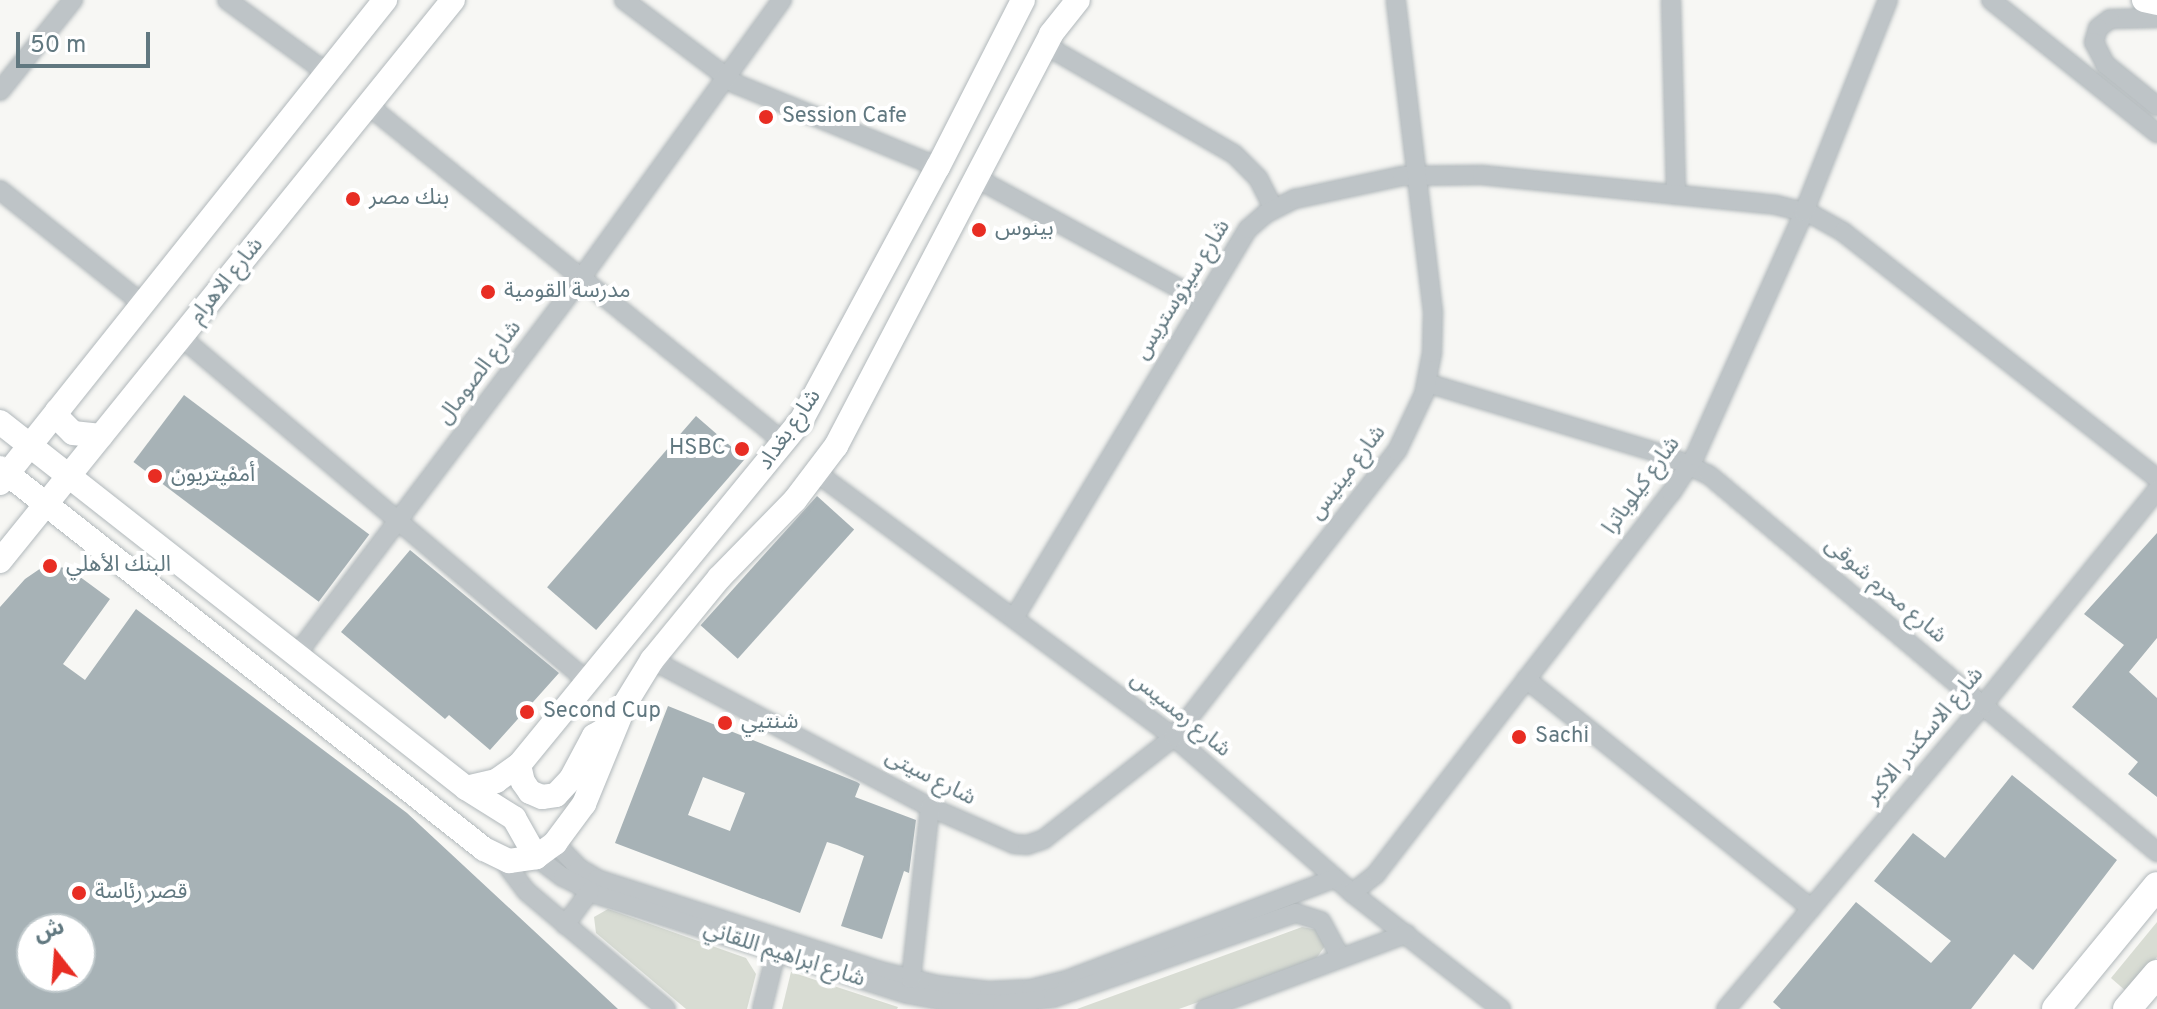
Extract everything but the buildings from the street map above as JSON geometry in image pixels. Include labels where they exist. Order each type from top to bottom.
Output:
[{"type":"highway","points":[[2056,1009],[2157,886]]},
{"type":"highway","points":[[2127,1009],[2157,974]]},
{"type":"main road","points":[[385,0],[30,445],[2,475],[46,504],[493,854],[546,850]]},
{"type":"main road","name":"شارع الاهرام","points":[[0,561],[453,0]]},
{"type":"main road","name":"شارع بغداد","points":[[466,788],[496,781],[519,765],[586,680],[785,443],[811,404],[1023,0]]},
{"type":"main road","name":"شارع بغداد","points":[[546,850],[588,796],[616,723],[635,684],[652,660],[719,578],[817,473],[842,437],[1045,45],[1064,14],[1078,0]]},
{"type":"main road","points":[[2144,0],[2157,3]]},
{"type":"main road","points":[[57,411],[60,420],[73,433],[101,436]]},
{"type":"main road","name":"شارع ابراهيم اللقاني","points":[[0,422],[466,788],[514,818],[546,850]]},
{"type":"main road","points":[[519,765],[523,782],[530,792],[542,797],[556,795],[571,779],[594,736],[616,723]]},
{"type":"main road","points":[[493,854],[505,840],[514,818]]},
{"type":"street","points":[[0,91],[73,0]]},
{"type":"street","points":[[227,0],[327,73]]},
{"type":"street","points":[[624,0],[727,79],[938,167]]},
{"type":"street","name":"شارع الصومال","points":[[297,654],[582,277],[782,0]]},
{"type":"street","name":"شارع مينيس","points":[[1174,737],[1397,451],[1417,414],[1427,383],[1434,323],[1396,0]]},
{"type":"street","points":[[1671,0],[1676,195]]},
{"type":"street","name":"شارع كيلوباترا","points":[[1352,893],[1376,874],[1690,464],[1804,212],[1887,0]]},
{"type":"street","points":[[1991,0],[2157,133]]},
{"type":"street","points":[[2157,18],[2110,19],[2098,28],[2094,42],[2105,64],[2157,106]]},
{"type":"street","points":[[1045,45],[1234,154],[1258,178],[1274,209]]},
{"type":"street","points":[[369,106],[785,443]]},
{"type":"street","name":"شارع سيزوستريس","points":[[1014,618],[1241,238],[1274,209],[1306,196],[1415,175],[1469,174],[1776,205],[1804,212],[1843,232],[2157,478]]},
{"type":"street","points":[[976,178],[1203,301]]},
{"type":"street","points":[[0,190],[143,304]]},
{"type":"street","points":[[181,337],[586,680]]},
{"type":"street","name":"شارع محرم شوقى","points":[[1427,383],[1690,464],[1721,484],[2157,852]]},
{"type":"street","name":"شارع رمسيس","points":[[817,473],[1174,737],[1352,893],[1501,1009]]},
{"type":"street","name":"شارع الاسكندر الاكبر","points":[[1726,1009],[1983,705],[2157,490]]},
{"type":"street","name":"شارع سيتى","points":[[652,660],[930,807],[1008,842],[1033,844],[1044,839],[1174,737]]},
{"type":"street","points":[[1526,679],[1811,908]]},
{"type":"street","points":[[908,994],[930,807]]},
{"type":"street","name":"شارع ابراهيم اللقاني","points":[[546,850],[590,891],[908,994],[963,1003],[1028,1006],[1296,913],[1321,921],[1341,958]]},
{"type":"street","name":"شارع ابراهيم اللقاني","points":[[546,850],[597,879],[908,994],[989,991],[1052,984],[1335,878]]},
{"type":"street","points":[[493,854],[517,882],[666,1009]]},
{"type":"street","points":[[565,925],[590,891]]},
{"type":"street","points":[[1205,1009],[1406,934]]},
{"type":"street","points":[[762,1009],[776,953]]},
{"type":"shaded area","points":[[608,909],[746,958],[756,974],[747,1009],[686,1009],[596,933],[594,917]]},
{"type":"shaded area","points":[[2157,922],[2157,957],[2127,992],[2111,978]]},
{"type":"shaded area","points":[[1302,927],[1318,930],[1325,946],[1315,960],[1179,1009],[1077,1009]]},
{"type":"shaded area","points":[[791,972],[898,1007],[782,1009]]},
{"type":"place","name":"Session Cafe","points":[[766,117]]},
{"type":"place","name":"بنك مصر","points":[[353,199]]},
{"type":"place","name":"بينوس","points":[[979,230]]},
{"type":"place","name":"مدرسة القومية","points":[[488,292]]},
{"type":"place","name":"HSBC","points":[[742,449]]},
{"type":"place","name":"أمفيتريون","points":[[155,476]]},
{"type":"place","name":"البنك الأهلي","points":[[50,566]]},
{"type":"place","name":"Second Cup","points":[[527,712]]},
{"type":"place","name":"شنتيي","points":[[725,723]]},
{"type":"place","name":"Sachi","points":[[1519,737]]},
{"type":"place","name":"قصر رئاسة","points":[[79,893]]}]
